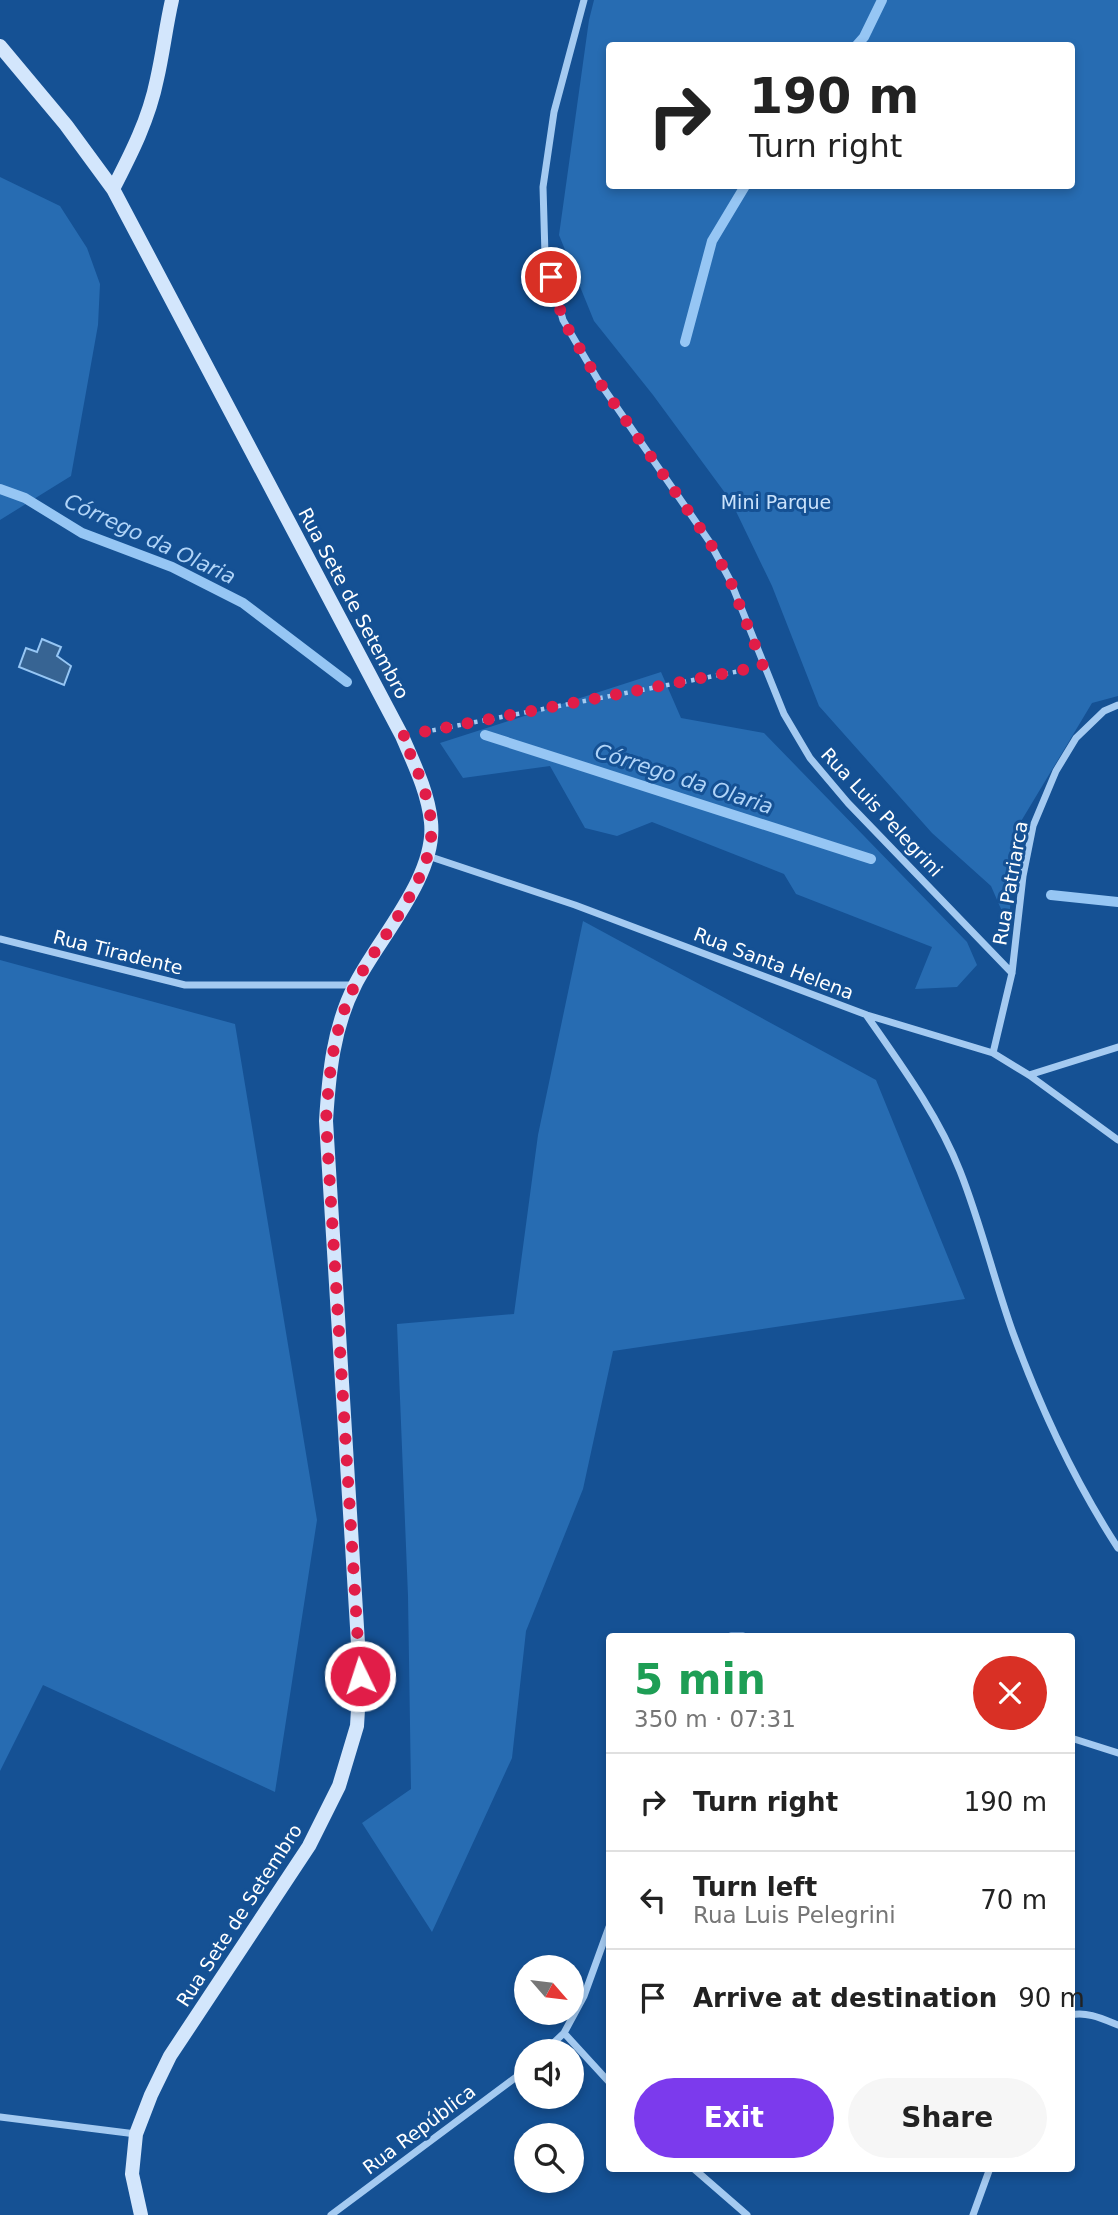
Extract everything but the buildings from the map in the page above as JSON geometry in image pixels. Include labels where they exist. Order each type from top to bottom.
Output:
[{"type":"street","points":[[113,189],[141,134],[157,81],[164,31],[172,0]]},
{"type":"street","name":"Rua Luis Pelegrini","points":[[584,0],[554,112],[543,187],[545,255],[563,320],[598,380],[709,541],[730,580],[783,714],[810,758],[848,803],[1012,973]]},
{"type":"street","name":"Rua Sete de Setembro","points":[[0,46],[66,125],[113,189],[402,736],[423,783],[432,824],[428,856],[409,897],[355,985],[339,1025],[332,1057],[326,1121],[360,1676],[357,1726],[339,1786],[309,1846],[170,2056],[150,2095],[136,2134],[132,2174],[141,2215]]},
{"type":"street","name":"Rua Patriarca","points":[[993,1053],[1012,973],[1023,876],[1033,826],[1056,771],[1076,738],[1104,711],[1118,705]]},
{"type":"street","name":"Rua Santa Helena","points":[[428,856],[575,905],[867,1015],[929,1108],[960,1170],[1014,1334],[1029,1371],[1060,1444],[1102,1524],[1118,1548]]},
{"type":"street","name":"Rua Tiradente","points":[[0,939],[185,985],[355,985]]},
{"type":"street","points":[[867,1015],[993,1053],[1029,1075],[1118,1140]]},
{"type":"street","points":[[1029,1075],[1118,1047]]},
{"type":"street","points":[[1075,1739],[1118,1753]]},
{"type":"street","points":[[558,2039],[564,2033],[584,1996],[606,1935]]},
{"type":"street","points":[[1075,2013],[1118,2025]]},
{"type":"street","points":[[564,2033],[606,2079]]},
{"type":"street","name":"Rua República","points":[[331,2215],[514,2079]]},
{"type":"street","points":[[0,2117],[136,2134]]},
{"type":"street","points":[[698,2172],[747,2215]]},
{"type":"street","points":[[973,2215],[989,2172]]},
{"type":"path","points":[[402,736],[763,666]]},
{"type":"green space","name":"Mini Parque","points":[[594,0],[1118,0],[1118,696],[1092,703],[1020,823],[1008,925],[991,886],[932,833],[819,706],[772,586],[731,501],[653,395],[594,321],[559,235]]},
{"type":"green space","points":[[0,177],[60,206],[87,248],[100,284],[98,325],[71,476],[0,520]]},
{"type":"green space","points":[[661,672],[681,718],[764,733],[967,942],[977,965],[957,987],[915,989],[932,947],[796,894],[784,874],[652,822],[617,836],[585,828],[550,766],[463,778],[440,743]]},
{"type":"green space","points":[[583,921],[876,1080],[965,1299],[613,1351],[583,1489],[526,1631],[512,1758],[432,1932],[362,1823],[411,1789],[408,1596],[397,1324],[514,1314],[538,1135]]},
{"type":"green space","points":[[0,960],[235,1024],[317,1520],[275,1792],[43,1685],[0,1771]]},
{"type":"shaded area","points":[[42,639],[61,647],[57,656],[71,666],[64,685],[19,667],[26,648],[37,652]]},
{"type":"waterway","points":[[860,42],[882,0]]},
{"type":"waterway","points":[[685,342],[712,241],[743,189]]},
{"type":"waterway","name":"Córrego da Olaria","points":[[0,489],[25,498],[82,533],[172,567],[243,603],[347,682]]},
{"type":"waterway","name":"Córrego da Olaria","points":[[485,735],[871,859]]},
{"type":"waterway","name":"Córrego da Olaria","points":[[1051,895],[1118,902]]},
{"type":"route","points":[[360,1676],[326,1121],[329,1068],[339,1025],[355,985],[409,897],[428,856],[432,824],[423,783],[402,736],[763,666],[730,580],[709,541],[598,380],[563,320],[551,277]]}]
